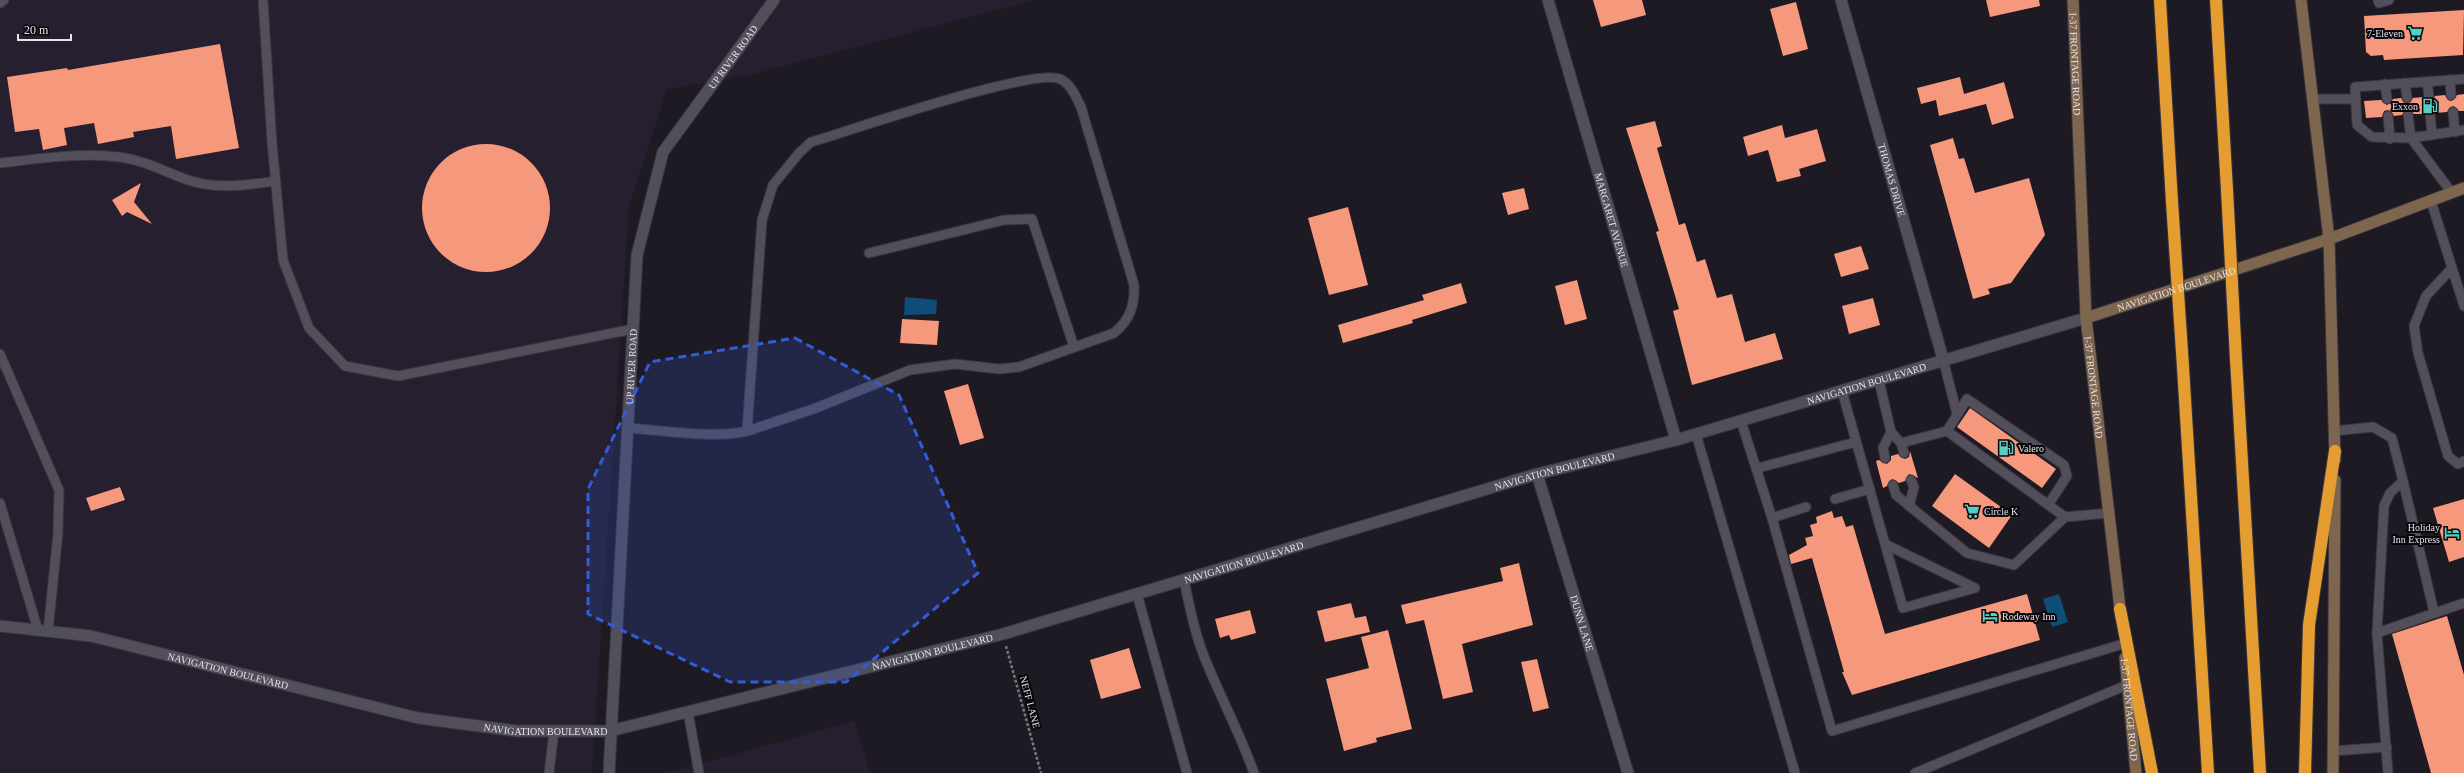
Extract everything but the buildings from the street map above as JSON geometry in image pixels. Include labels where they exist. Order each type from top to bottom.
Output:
[{"type":"highway","points":[[2160,0],[2208,773]]},
{"type":"highway","points":[[2216,0],[2260,773]]},
{"type":"highway","points":[[2305,773],[2309,625],[2335,451]]},
{"type":"highway","points":[[2120,609],[2152,773]]},
{"type":"main road","name":"I-37 FRONTAGE ROAD","points":[[2073,0],[2086,318],[2120,609],[2136,773]]},
{"type":"main road","points":[[2302,0],[2329,239],[2335,451],[2333,773]]},
{"type":"main road","name":"NAVIGATION BOULEVARD","points":[[2086,318],[2329,239],[2464,188]]},
{"type":"street","name":"UP RIVER ROAD","points":[[608,773],[637,255],[663,152],[774,0]]},
{"type":"street","name":"MARGARET AVENUE","points":[[1548,0],[1676,440]]},
{"type":"street","name":"THOMAS DRIVE","points":[[1841,0],[1943,359]]},
{"type":"street","name":"NAVIGATION BOULEVARD","points":[[0,626],[91,636],[418,718],[517,731],[610,731],[1003,634],[1537,474],[1676,440],[1879,381],[1943,359],[2086,318]]},
{"type":"street","name":"DUNN LANE","points":[[1537,474],[1628,773]]},
{"type":"lane","points":[[0,3],[4,0]]},
{"type":"lane","points":[[263,0],[276,181],[284,260],[309,328],[345,366],[398,376],[633,329]]},
{"type":"lane","points":[[2378,0],[2379,3],[2389,0]]},
{"type":"lane","points":[[627,428],[718,434],[747,432],[816,408],[910,370],[955,364],[999,370],[1019,367],[1114,332],[1124,325],[1131,314],[1135,298],[1134,285],[1128,258],[1081,107],[1071,88],[1059,78],[1039,77],[998,86],[811,142],[799,153],[773,185],[762,220],[747,432]]},
{"type":"lane","points":[[2453,112],[2460,131],[2411,138],[2390,139],[2372,137],[2357,125],[2355,87],[2464,79]]},
{"type":"lane","points":[[2450,80],[2451,95]]},
{"type":"lane","points":[[2427,82],[2429,96]]},
{"type":"lane","points":[[2385,84],[2387,99]]},
{"type":"lane","points":[[2405,84],[2407,98]]},
{"type":"lane","points":[[2313,99],[2356,99]]},
{"type":"lane","points":[[2430,113],[2432,135]]},
{"type":"lane","points":[[2408,115],[2411,138],[2452,193]]},
{"type":"lane","points":[[2388,116],[2390,139]]},
{"type":"lane","points":[[0,163],[57,157],[118,157],[143,162],[190,180],[223,186],[276,181]]},
{"type":"lane","points":[[2430,201],[2464,306]]},
{"type":"lane","points":[[869,253],[1004,220],[1032,219],[1074,347]]},
{"type":"lane","points":[[2452,268],[2426,296],[2414,326],[2418,353],[2448,456],[2458,464],[2464,461]]},
{"type":"lane","points":[[0,354],[59,490],[58,532],[43,630]]},
{"type":"lane","points":[[1943,359],[1957,414]]},
{"type":"lane","points":[[1879,381],[1891,432],[1901,443],[1904,453]]},
{"type":"lane","points":[[1842,391],[1870,489],[1885,544],[1903,608],[1975,588],[1885,544]]},
{"type":"lane","points":[[1901,443],[1946,431],[1967,399],[2023,442],[2041,454],[2064,465],[2067,476],[2048,505]]},
{"type":"lane","points":[[1741,421],[1758,468],[1832,732],[2123,644]]},
{"type":"lane","points":[[2334,431],[2374,427],[2392,438],[2434,612]]},
{"type":"lane","points":[[1946,431],[2065,517]]},
{"type":"lane","points":[[1885,458],[1883,448],[1891,432]]},
{"type":"lane","points":[[1696,434],[1795,773]]},
{"type":"lane","points":[[1970,448],[1975,440]]},
{"type":"lane","points":[[1758,468],[1856,442]]},
{"type":"lane","points":[[1987,460],[1992,452]]},
{"type":"lane","points":[[2003,471],[2008,463]]},
{"type":"lane","points":[[2019,484],[2025,476]]},
{"type":"lane","points":[[1909,506],[1914,487],[1911,480]]},
{"type":"lane","points":[[2388,773],[2377,633],[2384,506],[2390,493],[2402,481]]},
{"type":"lane","points":[[1893,485],[1896,495],[1967,553],[2014,566],[2065,517],[2109,512]]},
{"type":"lane","points":[[1835,499],[1870,489]]},
{"type":"lane","points":[[0,503],[43,630]]},
{"type":"lane","points":[[1772,518],[1806,507]]},
{"type":"lane","points":[[1184,580],[1193,621],[1207,665],[1246,750],[1254,773]]},
{"type":"lane","points":[[1137,594],[1187,773]]},
{"type":"lane","points":[[2377,633],[2434,612],[2464,603]]},
{"type":"lane","points":[[1916,773],[2127,685]]},
{"type":"lane","points":[[688,712],[699,773]]},
{"type":"lane","points":[[548,773],[554,730]]},
{"type":"lane","points":[[2333,751],[2387,747]]},
{"type":"path","name":"NEFF LANE","points":[[1003,634],[1041,773]]},
{"type":"highlighted area","points":[[795,338],[899,395],[978,573],[846,682],[730,682],[588,614],[588,489],[650,362]]},
{"type":"shaded area","points":[[0,0],[1034,0],[750,75],[667,89],[629,207],[592,773],[0,773]]},
{"type":"shaded area","points":[[854,721],[870,773],[667,773]]},
{"type":"water","points":[[905,297],[937,300],[936,314],[904,315]]},
{"type":"water","points":[[2059,594],[2068,622],[2052,627],[2043,599]]},
{"type":"place","name":"7-Eleven","points":[[2415,33]]},
{"type":"place","name":"Exxon","points":[[2430,106]]},
{"type":"place","name":"Valero","points":[[2006,448]]},
{"type":"place","name":"Circle K","points":[[1972,511]]},
{"type":"place","name":"Holiday Inn Express","points":[[2452,533]]},
{"type":"place","name":"Rodeway Inn","points":[[1990,616]]}]
